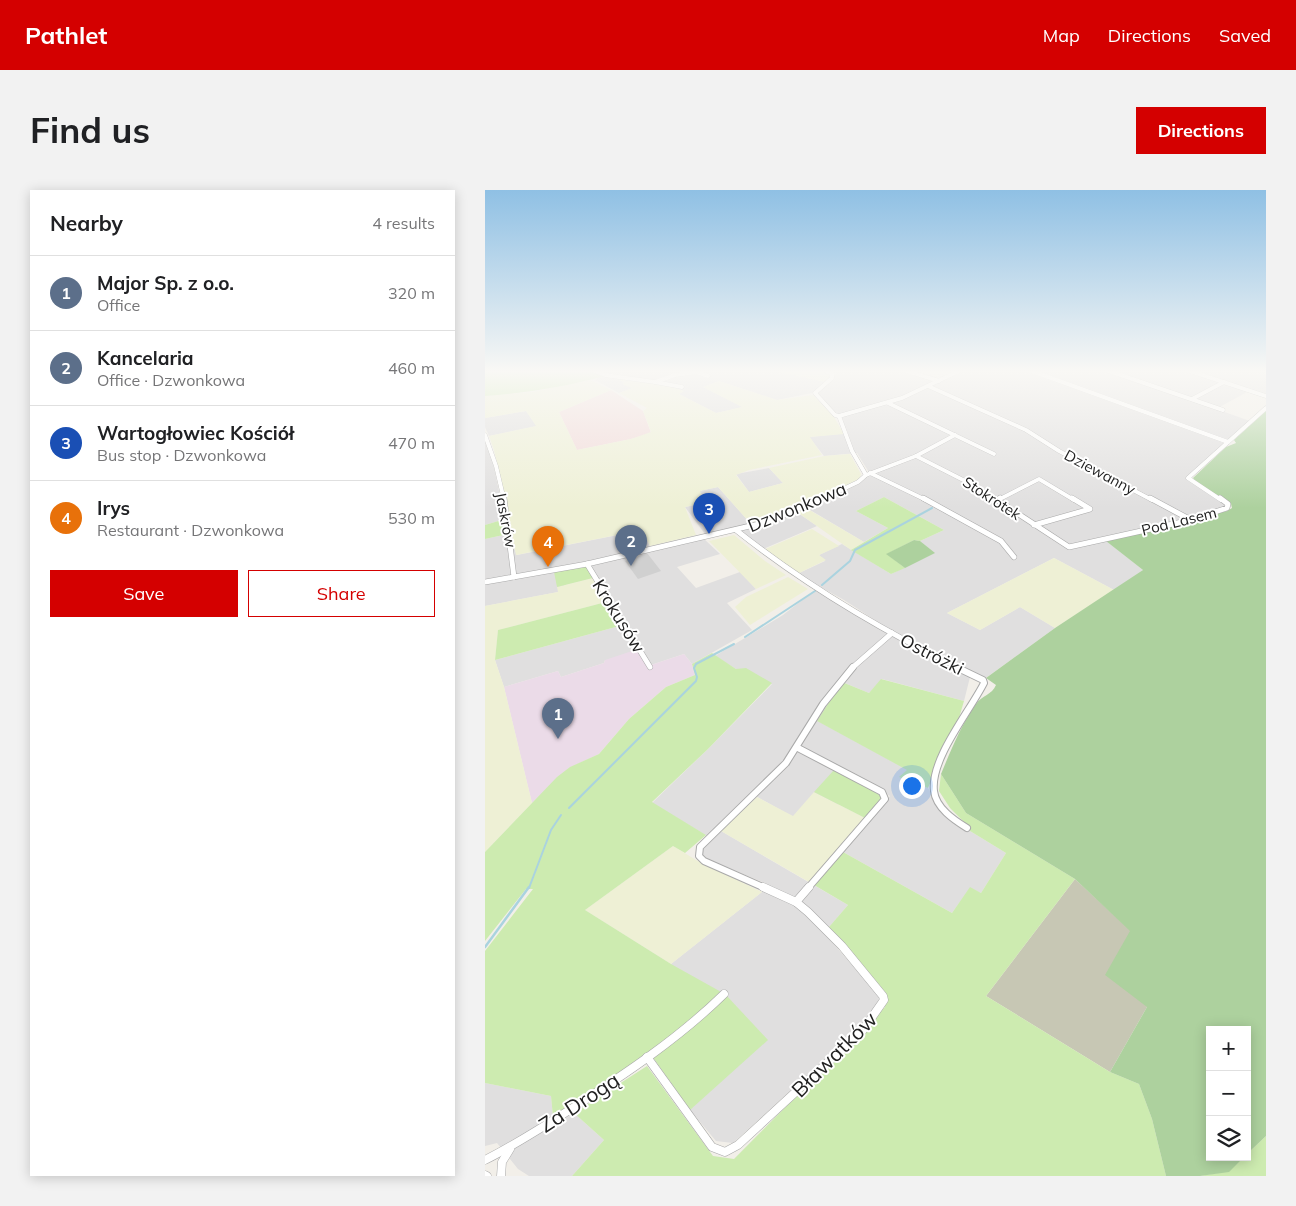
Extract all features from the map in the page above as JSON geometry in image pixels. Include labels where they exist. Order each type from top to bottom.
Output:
[{"type":"street","points":[[839,416],[852,451],[868,474],[937,505],[1001,541],[1014,556]]},
{"type":"street","points":[[915,416],[994,454]]},
{"type":"street","name":"Dziewanny","points":[[995,416],[1026,430],[1059,451],[1191,520]]},
{"type":"street","points":[[1156,416],[1228,442]]},
{"type":"street","name":"Pod Lasem","points":[[1066,547],[1191,520],[1227,508],[1228,504],[1188,478],[1257,416]]},
{"type":"street","name":"Jaskrów","points":[[485,435],[492,449],[506,516],[513,555],[514,577]]},
{"type":"street","name":"Dzwonkowa","points":[[485,582],[587,564],[767,522],[858,482],[868,474],[916,456],[955,435]]},
{"type":"street","name":"Stokrotek","points":[[916,456],[963,479],[1066,547]]},
{"type":"street","points":[[997,500],[1039,479],[1090,509],[1034,525]]},
{"type":"street","name":"Ostróżki","points":[[736,530],[782,566],[906,642],[983,680],[984,683],[954,734],[937,769],[935,780],[935,792],[943,808],[967,828]]},
{"type":"street","name":"Krokusów","points":[[587,564],[650,667]]},
{"type":"street","name":"Bławatków","points":[[647,1057],[712,1147],[725,1152],[738,1145],[863,1030],[881,1006],[884,1000],[883,996],[821,923],[796,902],[704,861],[699,857],[698,852],[701,844],[754,795],[798,748],[813,719],[851,667],[892,633]]},
{"type":"street","points":[[796,902],[885,799],[882,792],[798,748]]},
{"type":"street","name":"Za Drogą","points":[[485,1160],[511,1147],[647,1057],[724,994]]},
{"type":"street","name":"Za Drogą","points":[[501,1176],[499,1169],[502,1158],[511,1147]]},
{"type":"shaded area","points":[[529,416],[561,416],[577,450],[631,439],[651,432],[645,416],[833,416],[844,434],[810,437],[822,455],[749,470],[736,475],[749,492],[783,483],[769,468],[824,456],[850,454],[861,474],[859,479],[766,521],[751,524],[718,487],[700,491],[705,503],[685,507],[696,535],[650,546],[642,530],[516,555],[494,450],[489,436],[536,426]]},
{"type":"shaded area","points":[[530,416],[537,426],[489,436],[485,427],[485,418]]},
{"type":"shaded area","points":[[561,416],[645,416],[651,433],[631,439],[577,450]]},
{"type":"shaded area","points":[[838,416],[1236,416],[1250,421],[1189,476],[1189,479],[1228,504],[1227,508],[1191,520],[1104,539],[1143,570],[1114,590],[1054,558],[947,613],[980,630],[1020,607],[1055,628],[983,680],[971,673],[964,701],[882,679],[869,693],[842,682],[814,719],[908,770],[900,777],[928,788],[939,807],[970,831],[1006,853],[981,893],[970,888],[952,913],[843,852],[890,796],[883,792],[793,817],[754,795],[709,837],[652,803],[772,684],[736,669],[715,656],[783,615],[815,590],[907,641],[844,600],[797,574],[825,561],[819,555],[842,544],[891,574],[934,553],[920,541],[944,530],[884,497],[856,511],[888,528],[864,542],[805,507],[870,474],[857,453],[824,456],[809,437],[848,433]]},
{"type":"shaded area","points":[[485,439],[490,449],[505,519],[485,525]]},
{"type":"shaded area","points":[[769,468],[783,483],[749,492],[736,474]]},
{"type":"shaded area","points":[[718,487],[751,524],[705,534],[685,507],[704,503],[699,491]]},
{"type":"shaded area","points":[[806,508],[864,542],[851,550],[797,512]]},
{"type":"shaded area","points":[[795,511],[817,526],[761,550],[736,530]]},
{"type":"shaded area","points":[[812,529],[839,546],[819,555],[826,560],[797,574],[763,550]]},
{"type":"shaded area","points":[[643,530],[651,549],[703,538],[720,554],[677,567],[696,588],[740,572],[756,589],[727,603],[752,630],[692,664],[684,654],[651,665],[605,660],[604,663],[561,677],[558,671],[504,687],[495,660],[623,625],[587,564],[558,592],[485,606],[485,539],[508,534],[517,555]]},
{"type":"shaded area","points":[[734,535],[765,561],[786,575],[756,589],[709,541]]},
{"type":"shaded area","points":[[647,553],[661,571],[638,579],[625,561]]},
{"type":"shaded area","points":[[1054,558],[1114,590],[1055,628],[1020,607],[980,630],[947,613]]},
{"type":"shaded area","points":[[788,577],[808,589],[750,625],[735,607],[746,597]]},
{"type":"shaded area","points":[[593,578],[606,602],[498,630],[495,660],[504,687],[532,803],[485,852],[485,606],[558,592],[557,587]]},
{"type":"shaded area","points":[[641,648],[651,665],[684,654],[692,664],[695,675],[666,687],[629,719],[599,754],[569,768],[532,803],[504,687],[558,671],[561,677]]},
{"type":"shaded area","points":[[814,792],[865,818],[809,882],[721,831],[757,797],[793,816]]},
{"type":"shaded area","points":[[721,831],[848,905],[824,933],[880,997],[873,1012],[848,1038],[733,1143],[716,1141],[690,1110],[671,964],[762,892],[767,884],[709,860],[702,854],[704,845]]},
{"type":"shaded area","points":[[673,846],[696,860],[762,892],[671,964],[585,910]]},
{"type":"shaded area","points":[[1075,879],[1131,931],[1147,1007],[1110,1072],[986,996]]},
{"type":"shaded area","points":[[485,1083],[551,1096],[553,1117],[574,1113],[604,1140],[572,1176],[529,1176],[518,1169],[497,1143],[485,1146]]},
{"type":"green space","points":[[1260,416],[1266,416],[1266,1136],[1251,1150],[1251,1026],[1206,1026],[1206,1161],[1240,1161],[1229,1172],[1200,1176],[1166,1176],[1152,1119],[1139,1084],[1110,1072],[1147,1007],[1105,975],[1130,931],[1075,879],[966,813],[941,774],[966,720],[978,701],[992,691],[996,685],[986,678],[1055,628],[1143,570],[1106,541],[1227,511],[1232,508],[1231,504],[1193,478],[1226,447],[1236,443],[1234,440]]},
{"type":"green space","points":[[884,497],[944,530],[920,541],[914,540],[887,554],[905,568],[891,574],[851,550],[888,528],[856,511]]},
{"type":"green space","points":[[505,519],[508,534],[485,539],[485,525]]},
{"type":"green space","points":[[914,540],[920,541],[935,553],[905,568],[886,554]]},
{"type":"green space","points":[[586,566],[593,578],[557,587],[554,572]]},
{"type":"green space","points":[[606,602],[623,625],[495,660],[498,630]]},
{"type":"green space","points":[[712,653],[736,669],[746,668],[772,683],[708,749],[652,802],[706,835],[685,853],[673,846],[585,910],[671,964],[723,993],[646,1056],[553,1117],[551,1096],[485,1083],[485,951],[533,889],[526,889],[485,941],[485,852],[557,777],[570,767],[599,754],[629,719],[666,687],[695,675],[692,664]]},
{"type":"green space","points":[[881,679],[964,701],[959,718],[928,788],[899,777],[907,770],[817,721],[842,682],[869,693]]},
{"type":"green space","points":[[834,770],[879,794],[881,799],[865,818],[814,792]]},
{"type":"green space","points":[[941,774],[966,813],[1075,879],[986,996],[1110,1072],[1139,1084],[1152,1119],[1166,1176],[572,1176],[604,1140],[574,1113],[647,1066],[713,1156],[734,1159],[885,1007],[886,993],[829,927],[848,905],[814,885],[843,852],[952,913],[970,887],[981,893],[1006,853],[970,831],[950,808],[939,791]]},
{"type":"green space","points":[[726,995],[768,1040],[690,1110],[652,1056]]},
{"type":"green space","points":[[1266,1136],[1266,1176],[1200,1176],[1229,1171],[1240,1161],[1251,1161],[1251,1150]]},
{"type":"waterway","points":[[822,585],[850,561],[855,550],[932,508]]},
{"type":"waterway","points":[[745,637],[815,591]]},
{"type":"waterway","points":[[569,808],[696,681],[697,677],[694,668],[696,664],[734,644]]},
{"type":"waterway","points":[[529,888],[551,830],[561,815]]},
{"type":"waterway","points":[[485,947],[529,887]]},
{"type":"place","name":"Wartogłowiec Kościół","points":[[709,534]]},
{"type":"place","name":"Kancelaria","points":[[631,566]]},
{"type":"place","name":"Irys","points":[[548,567]]},
{"type":"place","name":"Major Sp. z o.o.","points":[[558,739]]}]
